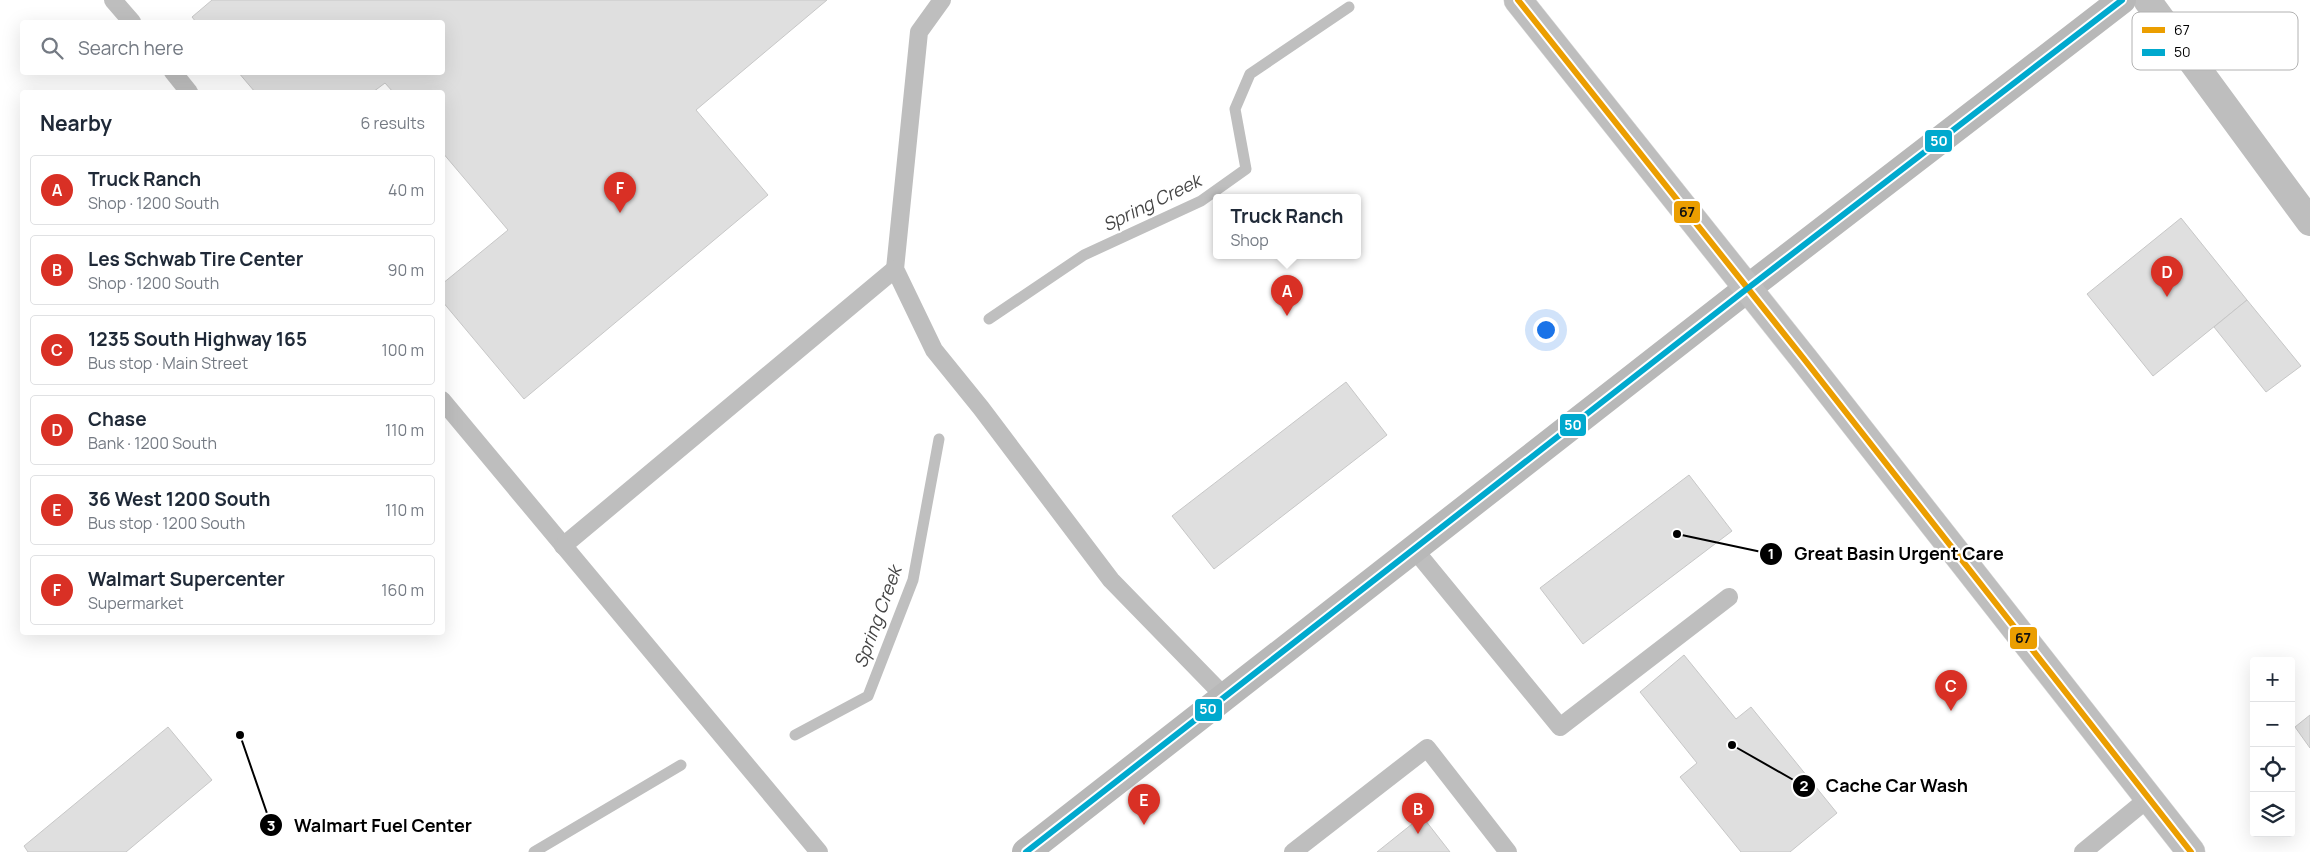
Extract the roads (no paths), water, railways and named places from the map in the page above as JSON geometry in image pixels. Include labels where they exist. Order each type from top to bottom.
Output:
[{"type":"main road","points":[[1518,0],[1748,288],[2150,797],[2191,852]]},
{"type":"main road","points":[[1026,852],[1748,288],[2122,0]]},
{"type":"main road","points":[[2147,0],[2156,12]]},
{"type":"main road","points":[[2198,70],[2310,222]]},
{"type":"lane","points":[[113,0],[130,20]]},
{"type":"lane","points":[[942,0],[919,32],[895,269],[934,350],[981,408],[1110,580],[1225,697]]},
{"type":"lane","points":[[175,75],[187,90]]},
{"type":"lane","points":[[563,546],[895,269]]},
{"type":"lane","points":[[445,404],[819,852]]},
{"type":"lane","points":[[1414,549],[1560,726],[1730,597]]},
{"type":"lane","points":[[1293,852],[1427,748],[1508,852]]},
{"type":"lane","points":[[2083,852],[2150,797]]},
{"type":"waterway","name":"Spring Creek","points":[[989,319],[1084,255],[1201,201],[1246,169],[1235,109],[1250,74],[1349,7]]},
{"type":"waterway","name":"Spring Creek","points":[[795,735],[868,696],[913,580],[939,439]]},
{"type":"waterway","name":"Spring Creek","points":[[534,852],[681,765]]},
{"type":"place","name":"Walmart Supercenter","points":[[620,213]]},
{"type":"place","name":"Chase","points":[[2167,297]]},
{"type":"place","name":"Truck Ranch","points":[[1287,316]]},
{"type":"place","name":"Great Basin Urgent Care","points":[[1677,534]]},
{"type":"place","name":"1235 South Highway 165","points":[[1951,711]]},
{"type":"place","name":"Walmart Fuel Center","points":[[240,735]]},
{"type":"place","name":"Cache Car Wash","points":[[1732,745]]},
{"type":"place","name":"36 West 1200 South","points":[[1144,825]]},
{"type":"place","name":"Les Schwab Tire Center","points":[[1418,834]]}]
